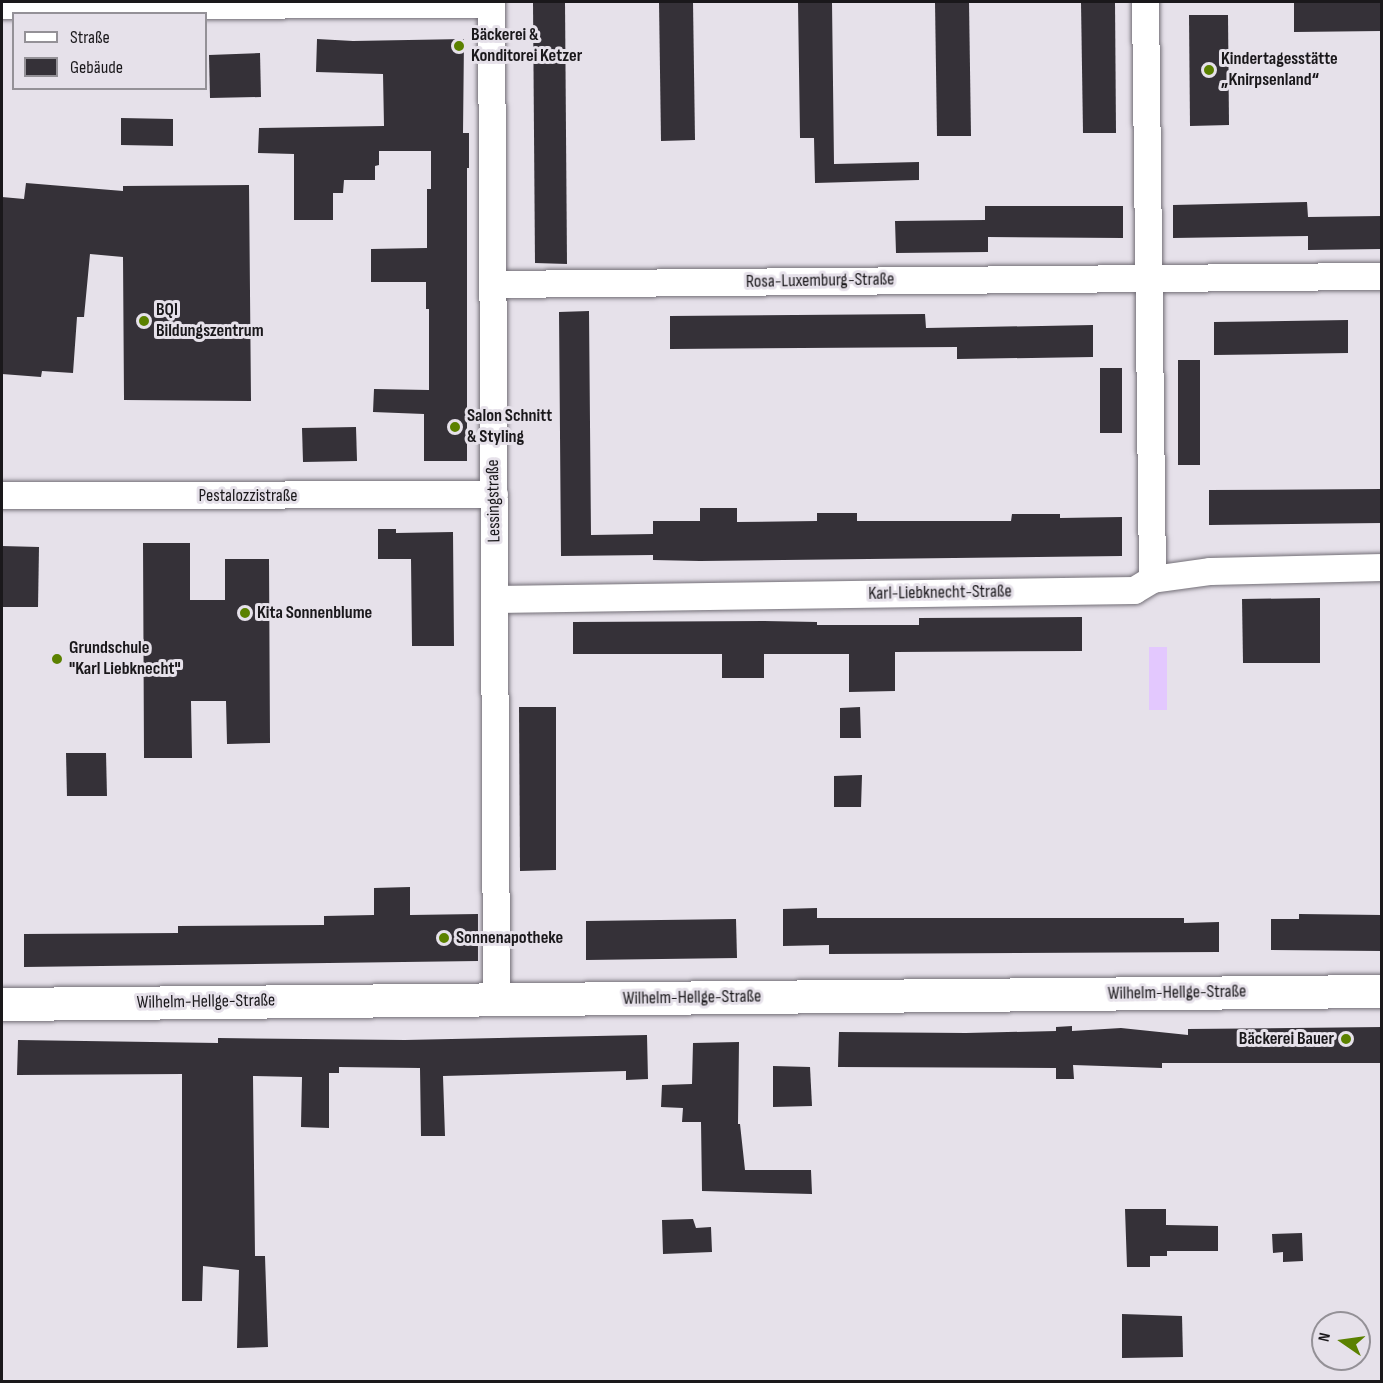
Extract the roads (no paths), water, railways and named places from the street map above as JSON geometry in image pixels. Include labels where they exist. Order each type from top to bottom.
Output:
[{"type":"main road","name":"Wilhelm-Hellge-Straße","points":[[2,1004],[1382,991]]},
{"type":"street","points":[[1145,2],[1152,579]]},
{"type":"street","points":[[2,5],[490,3]]},
{"type":"street","name":"Lessingstraße","points":[[490,3],[496,1000]]},
{"type":"street","name":"Rosa-Luxemburg-Straße","points":[[492,284],[1382,276]]},
{"type":"street","name":"Pestalozzistraße","points":[[2,495],[494,494]]},
{"type":"street","name":"Karl-Liebknecht-Straße","points":[[495,599],[1134,590],[1152,579],[1210,571],[1382,567]]},
{"type":"place","name":"Bäckerei & Konditorei Ketzer","points":[[459,46]]},
{"type":"place","name":"Kindertagesstätte „Knirpsenland“","points":[[1209,70]]},
{"type":"place","name":"BQI Bildungszentrum","points":[[144,321]]},
{"type":"place","name":"Salon Schnitt & Styling","points":[[455,427]]},
{"type":"place","name":"Kita Sonnenblume","points":[[245,613]]},
{"type":"place","name":"Grundschule \"Karl Liebknecht\"","points":[[57,659]]},
{"type":"place","name":"Sonnenapotheke","points":[[444,938]]},
{"type":"place","name":"Bäckerei Bauer","points":[[1346,1039]]}]
